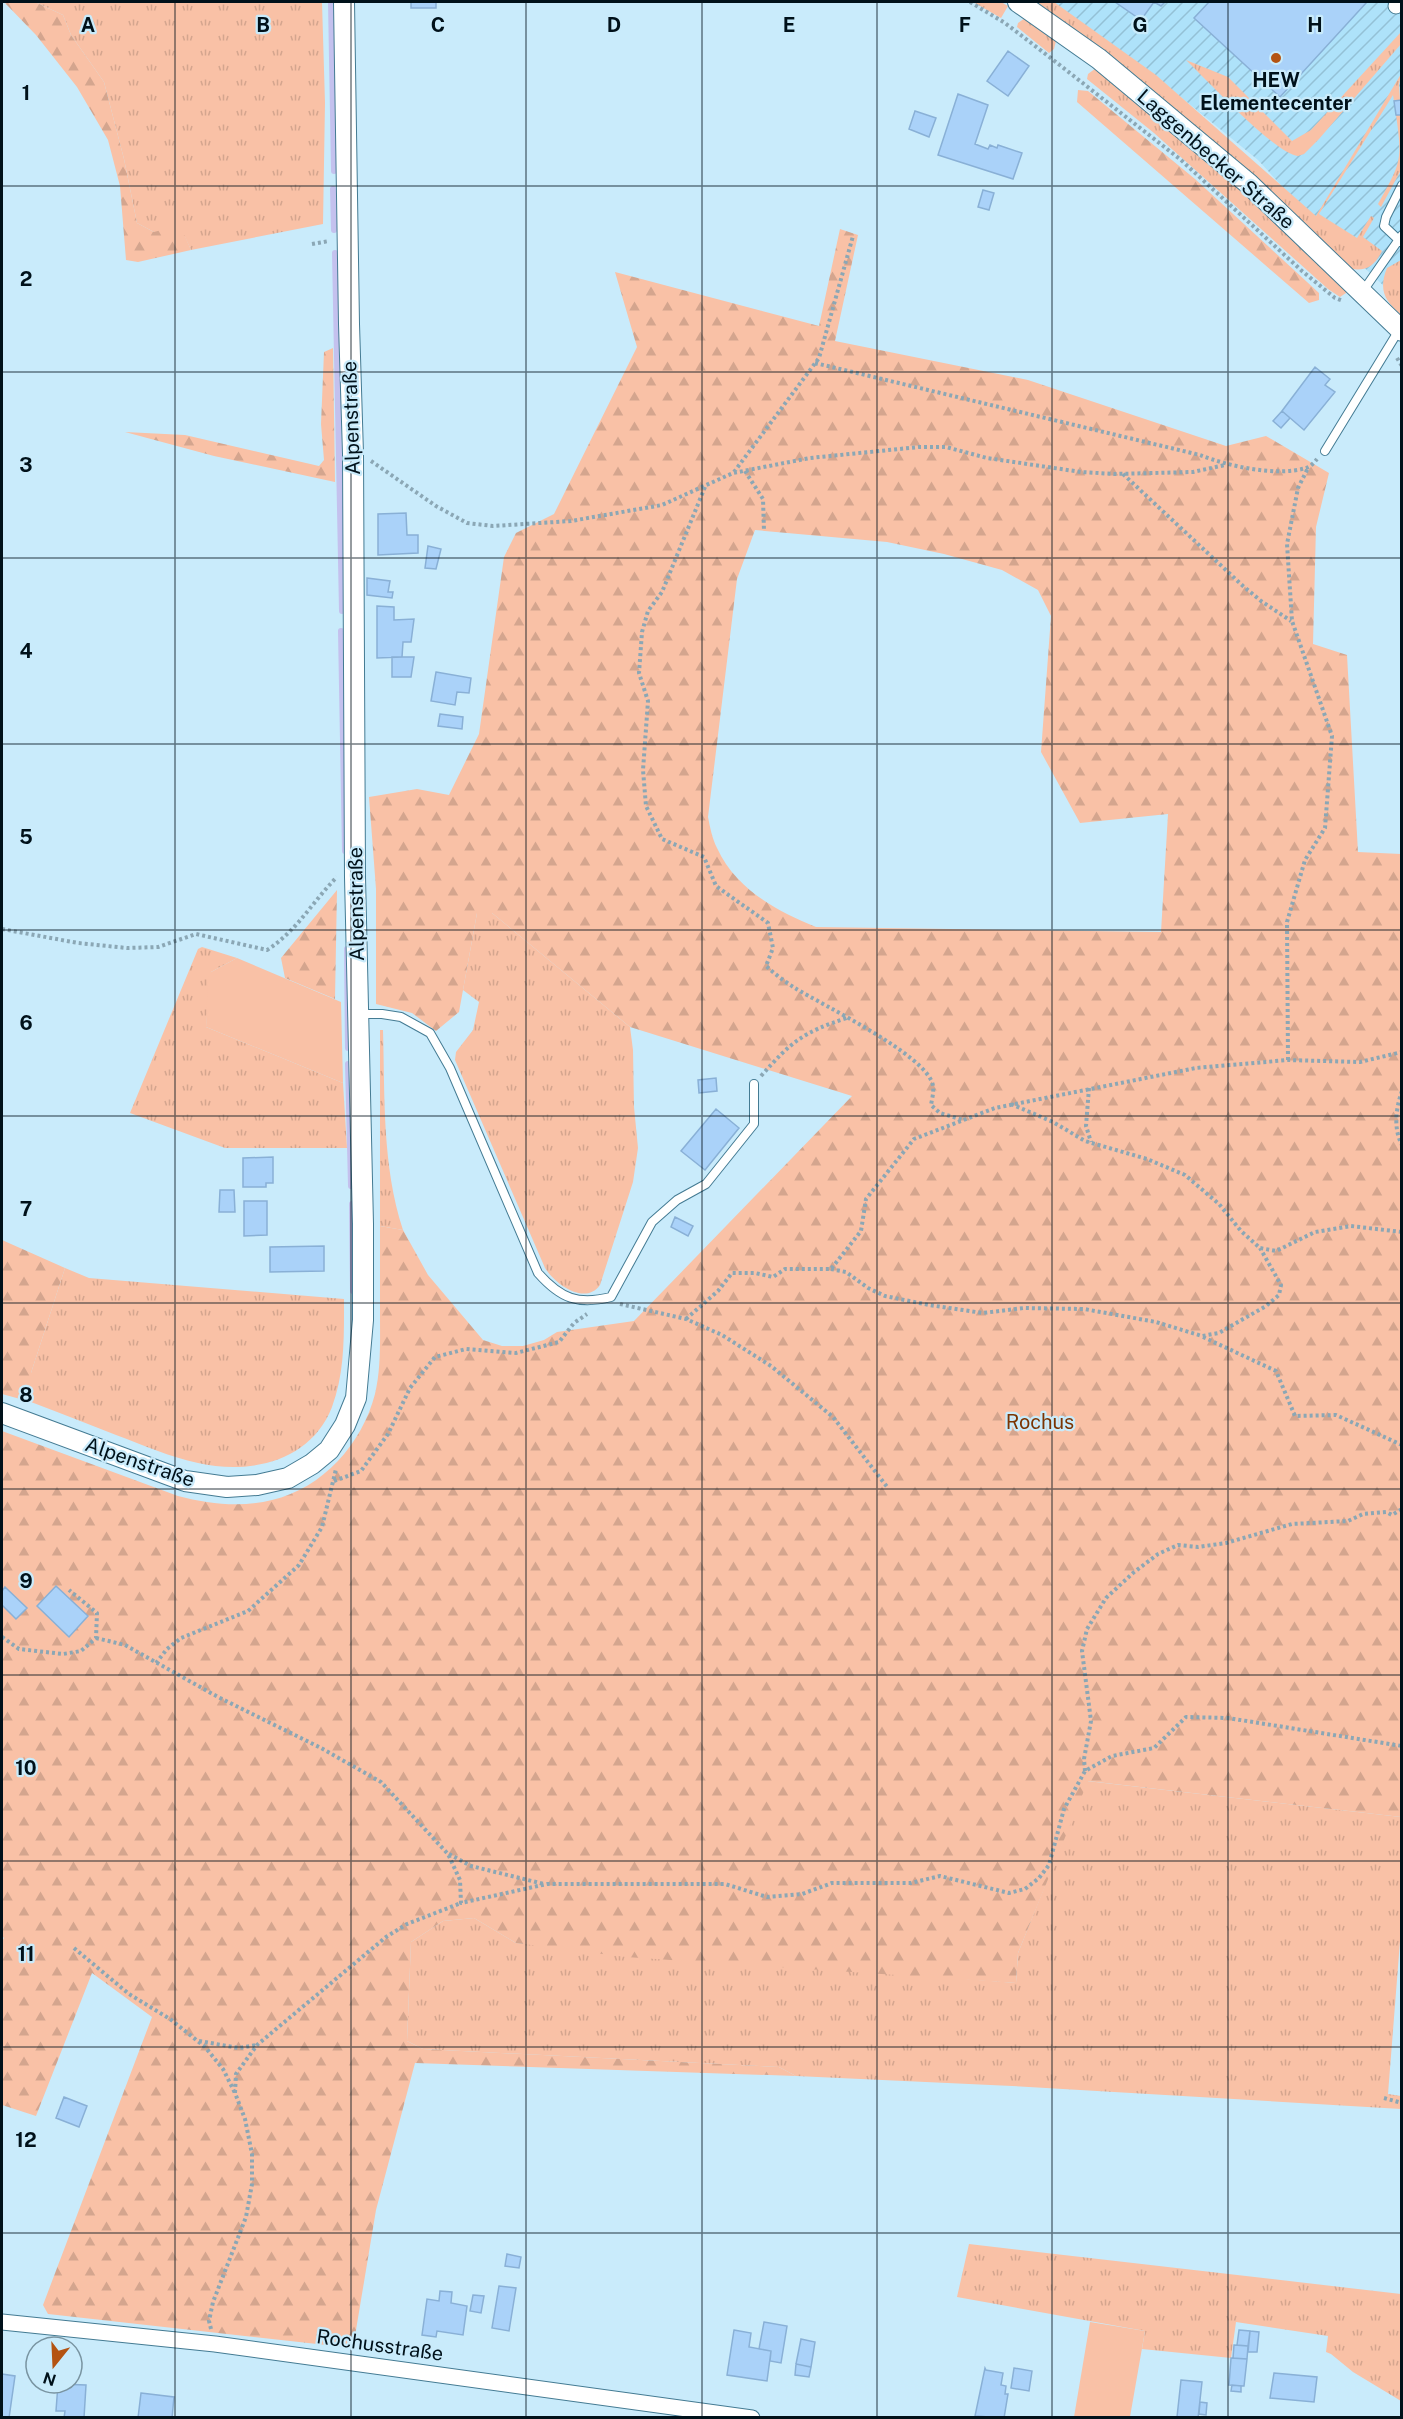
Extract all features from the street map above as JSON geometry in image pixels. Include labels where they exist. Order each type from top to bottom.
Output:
[{"type":"street","name":"Alpenstraße","points":[[2,1413],[185,1481],[227,1487],[257,1485],[288,1478],[312,1464],[329,1450],[345,1425],[356,1398],[363,1320],[355,877],[353,454],[344,2]]},
{"type":"street","name":"Laggenbecker Straße","points":[[1018,2],[1099,59],[1250,184],[1354,297],[1401,330]]},
{"type":"street","name":"Rochusstraße","points":[[2,2322],[214,2344],[752,2418]]},
{"type":"lane","points":[[1354,297],[1401,239],[1384,226],[1401,185]]},
{"type":"lane","points":[[1325,451],[1401,330]]},
{"type":"lane","points":[[359,1014],[401,1017],[430,1033],[450,1068],[538,1273],[548,1285],[575,1300],[592,1301],[611,1297],[652,1221],[677,1200],[706,1184],[754,1124],[754,1084]]},
{"type":"path","points":[[970,2],[1005,23],[1181,160],[1302,271],[1335,298],[1354,297]]},
{"type":"path","points":[[734,473],[819,358],[853,236]]},
{"type":"path","points":[[1389,347],[1401,366]]},
{"type":"path","points":[[815,363],[1189,452],[1225,465],[1270,471],[1308,468]]},
{"type":"path","points":[[353,454],[370,461],[436,506],[467,523],[493,526],[572,521],[662,505],[734,473],[810,458],[946,447],[987,458],[1081,472],[1193,472],[1225,465]]},
{"type":"path","points":[[1288,1060],[1287,922],[1305,860],[1325,828],[1332,736],[1292,621],[1287,544],[1298,488],[1308,468],[1325,451]]},
{"type":"path","points":[[745,471],[763,499],[764,531]]},
{"type":"path","points":[[1123,473],[1249,591],[1292,621]]},
{"type":"path","points":[[705,485],[662,592],[648,611],[642,632],[639,673],[648,701],[644,770],[646,806],[662,839],[704,857],[716,886],[768,923],[773,948],[765,966],[795,988],[848,1018],[902,1053],[921,1068],[933,1085],[931,1105],[940,1113],[964,1120]]},
{"type":"path","points":[[2,929],[78,943],[127,948],[158,947],[196,934],[267,950],[297,926],[336,877],[355,877]]},
{"type":"path","points":[[754,1084],[788,1046],[817,1028],[848,1018]]},
{"type":"path","points":[[831,1269],[861,1231],[867,1199],[914,1139],[1011,1104],[1196,1068],[1288,1060],[1360,1062],[1401,1052]]},
{"type":"path","points":[[1089,1088],[1086,1126],[1091,1143]]},
{"type":"path","points":[[1401,1091],[1397,1107],[1397,1136],[1401,1145]]},
{"type":"path","points":[[1011,1104],[1053,1122],[1091,1143],[1147,1159],[1185,1175],[1219,1204],[1241,1231],[1260,1248],[1281,1285],[1279,1295],[1266,1306],[1219,1333],[1202,1336]]},
{"type":"path","points":[[1260,1248],[1276,1251],[1315,1232],[1352,1226],[1401,1232]]},
{"type":"path","points":[[686,1319],[718,1291],[732,1273],[755,1273],[773,1277],[785,1269],[831,1269],[846,1272],[868,1288],[885,1296],[983,1313],[1024,1308],[1084,1309],[1156,1322],[1202,1336],[1276,1371],[1295,1416],[1336,1415],[1401,1445]]},
{"type":"path","points":[[618,1304],[686,1319],[722,1335],[771,1366],[833,1417],[888,1488]]},
{"type":"path","points":[[156,1663],[167,1649],[181,1638],[249,1611],[299,1565],[322,1527],[334,1481],[361,1471],[388,1434],[410,1388],[435,1357],[466,1349],[516,1353],[559,1341],[574,1323],[588,1313]]},
{"type":"path","points":[[1085,1771],[1084,1759],[1091,1721],[1082,1651],[1087,1629],[1106,1598],[1133,1573],[1158,1554],[1178,1545],[1198,1546],[1226,1543],[1292,1524],[1348,1521],[1363,1514],[1386,1512],[1392,1515],[1401,1509]]},
{"type":"path","points":[[2,1637],[19,1649],[63,1654],[81,1652],[96,1638],[97,1613],[69,1590]]},
{"type":"path","points":[[96,1638],[125,1645],[381,1782],[448,1854],[460,1880],[461,1903]]},
{"type":"path","points":[[235,2093],[236,2074],[257,2045],[386,1937],[407,1924],[461,1903],[547,1884],[725,1884],[768,1897],[802,1894],[832,1883],[911,1883],[940,1876],[1009,1893],[1024,1889],[1039,1878],[1049,1865],[1064,1809],[1085,1771],[1112,1756],[1154,1749],[1186,1717],[1228,1718],[1401,1746]]},
{"type":"path","points":[[448,1854],[471,1866],[547,1884]]},
{"type":"path","points":[[74,1948],[129,1994],[170,2019],[196,2040],[223,2069],[245,2119],[252,2154],[252,2184],[243,2226],[213,2301],[209,2320],[214,2344]]},
{"type":"path","points":[[196,2040],[238,2048],[257,2045]]},
{"type":"path","points":[[1384,2098],[1401,2103]]},
{"type":"shaded area","points":[[1049,2],[1401,2],[1401,302],[1311,218],[1258,160],[1150,72]]},
{"type":"green space","points":[[4,2],[35,2],[63,15],[71,35],[104,82],[124,159],[137,223],[154,232],[176,226],[185,236],[191,250],[138,262],[126,260],[120,186],[108,140],[77,87],[36,35]]},
{"type":"green space","points":[[35,2],[322,2],[325,103],[323,224],[191,250],[185,237],[154,232],[137,223],[124,159],[104,82],[71,35],[63,15]]},
{"type":"green space","points":[[973,2],[1001,2],[1008,6],[1001,18]]},
{"type":"green space","points":[[1034,2],[1054,2],[1156,75],[1316,216],[1401,74],[1400,100],[1394,101],[1393,95],[1319,214],[1357,238],[1371,216],[1374,218],[1363,237],[1382,251],[1377,260],[1367,268],[1352,269],[1198,129],[1118,64]]},
{"type":"green space","points":[[1025,18],[1056,41],[1054,49],[1049,53],[1017,27],[1018,23]]},
{"type":"green space","points":[[1401,32],[1401,44],[1319,139],[1304,154],[1298,156],[1287,152],[1258,130],[1186,60],[1228,77],[1292,141],[1311,130]]},
{"type":"green space","points":[[1096,68],[1231,179],[1347,289],[1346,293],[1340,297],[1328,289],[1154,133],[1087,79],[1088,74]]},
{"type":"green space","points":[[1078,90],[1088,91],[1195,179],[1319,293],[1319,300],[1309,303],[1077,102]]},
{"type":"green space","points":[[1396,115],[1401,115],[1401,170],[1381,207],[1378,204],[1398,162],[1399,143]]},
{"type":"green space","name":"Rochus","points":[[840,229],[858,235],[835,341],[1028,380],[1226,446],[1266,436],[1329,473],[1316,527],[1313,644],[1347,655],[1358,852],[1401,854],[1401,1817],[1088,1781],[1018,1953],[1016,1983],[626,1957],[516,1943],[474,1918],[443,1921],[411,1942],[407,2041],[423,2049],[779,2067],[796,2076],[415,2063],[376,2210],[353,2348],[48,2314],[43,2305],[152,2017],[92,1973],[36,2116],[2,2105],[2,1941],[4,1938],[2,1936],[2,1431],[190,1499],[213,1503],[249,1504],[291,1494],[324,1474],[338,1461],[361,1430],[375,1394],[380,1336],[380,1226],[403,1230],[428,1275],[483,1340],[502,1346],[523,1346],[544,1340],[557,1332],[634,1321],[852,1096],[630,1027],[492,913],[477,913],[459,1012],[436,1031],[412,1013],[376,1004],[376,889],[369,797],[417,789],[449,795],[479,734],[504,557],[516,533],[554,514],[637,347],[615,272],[819,326]],"holes":[[[755,530],[887,542],[944,554],[1002,570],[1038,590],[1051,616],[1041,752],[1080,823],[1168,814],[1161,932],[816,927],[758,896],[746,887],[725,862],[717,848],[708,817],[737,579]]]},
{"type":"green space","points":[[1401,260],[1401,315],[1387,300],[1383,283],[1387,268]]},
{"type":"green space","points":[[333,348],[335,482],[214,456],[125,432],[185,435],[319,466],[324,460],[321,424],[324,352]]},
{"type":"green space","points":[[337,890],[335,999],[285,978],[281,958]]},
{"type":"green space","points":[[477,913],[492,913],[630,1027],[638,1148],[633,1182],[600,1285],[594,1291],[579,1293],[571,1290],[563,1286],[545,1268],[455,1060],[456,1052],[473,1030],[479,1002],[463,990]]},
{"type":"green space","points":[[202,947],[237,958],[211,972],[206,1027],[343,1083],[347,1148],[225,1148],[130,1113],[198,949]]},
{"type":"green space","points":[[237,958],[341,1002],[343,1083],[206,1027],[208,977],[211,972]]},
{"type":"green space","points":[[380,1030],[383,1030],[388,1156],[396,1206],[403,1230],[380,1226]]},
{"type":"green space","points":[[2,1240],[65,1268],[31,1373],[31,1402],[2,1394]]},
{"type":"green space","points":[[65,1268],[89,1278],[344,1299],[343,1353],[339,1380],[332,1407],[322,1425],[310,1440],[294,1452],[277,1460],[258,1465],[218,1466],[167,1454],[31,1402],[31,1373]]},
{"type":"green space","points":[[1087,1781],[1401,1817],[1402,1916],[1388,2094],[1401,2096],[1401,2109],[796,2076],[779,2067],[423,2049],[407,2041],[411,1942],[443,1921],[474,1918],[516,1943],[1016,1983],[1018,1953]]},
{"type":"green space","points":[[969,2244],[1401,2294],[1401,2401],[1353,2372],[1326,2352],[1328,2336],[1236,2322],[1231,2358],[1142,2349],[1145,2331],[957,2297]]},
{"type":"green space","points":[[1090,2322],[1145,2331],[1130,2417],[1074,2417]]},
{"type":"building","points":[[411,2],[436,2],[436,8],[411,8]]},
{"type":"building","points":[[1115,2],[1154,2],[1141,20]]},
{"type":"building","name":"HEW Elementecenter","points":[[1209,2],[1367,2],[1280,97],[1194,18]]},
{"type":"building","points":[[1008,51],[1029,66],[1008,96],[987,81]]},
{"type":"building","points":[[958,94],[988,105],[975,144],[988,149],[990,145],[997,148],[998,145],[1022,153],[1013,179],[938,155]]},
{"type":"building","points":[[1401,100],[1402,115],[1396,115],[1394,101]]},
{"type":"building","points":[[915,111],[936,118],[929,137],[909,129]]},
{"type":"building","points":[[983,190],[994,193],[989,210],[978,207]]},
{"type":"building","points":[[1315,367],[1330,379],[1325,385],[1335,392],[1304,430],[1282,411]]},
{"type":"building","points":[[1282,411],[1290,418],[1281,428],[1273,421]]},
{"type":"building","points":[[406,513],[407,535],[418,535],[418,553],[378,555],[378,514]]},
{"type":"building","points":[[428,546],[441,549],[436,569],[425,568]]},
{"type":"building","points":[[367,578],[390,581],[388,592],[393,592],[392,598],[367,595]]},
{"type":"building","points":[[377,606],[394,607],[394,620],[414,619],[411,642],[403,642],[402,657],[377,658]]},
{"type":"building","points":[[392,657],[414,657],[411,677],[392,677]]},
{"type":"building","points":[[436,672],[471,678],[469,693],[457,692],[455,705],[431,701]]},
{"type":"building","points":[[440,714],[463,717],[462,729],[438,726]]},
{"type":"building","points":[[716,1078],[717,1091],[699,1093],[698,1080]]},
{"type":"building","points":[[716,1109],[739,1128],[705,1170],[681,1151]]},
{"type":"building","points":[[273,1157],[273,1183],[266,1183],[266,1187],[243,1187],[243,1158]]},
{"type":"building","points":[[220,1190],[234,1190],[235,1212],[219,1212]]},
{"type":"building","points":[[244,1201],[267,1201],[267,1235],[244,1236]]},
{"type":"building","points":[[675,1217],[693,1226],[688,1236],[671,1227]]},
{"type":"building","points":[[324,1246],[324,1271],[270,1272],[270,1247]]},
{"type":"building","points":[[56,1586],[88,1616],[69,1637],[37,1606]]},
{"type":"building","points":[[5,1587],[27,1608],[16,1619],[2,1605],[2,1591]]},
{"type":"building","points":[[64,2097],[87,2106],[79,2127],[56,2118]]},
{"type":"building","points":[[507,2254],[521,2257],[519,2268],[505,2266]]},
{"type":"building","points":[[499,2286],[516,2288],[509,2331],[492,2328]]},
{"type":"building","points":[[440,2291],[452,2292],[451,2303],[467,2306],[463,2335],[437,2331],[436,2337],[422,2335],[427,2299],[439,2301]]},
{"type":"building","points":[[473,2295],[484,2296],[481,2313],[470,2311]]},
{"type":"building","points":[[764,2322],[787,2326],[781,2363],[770,2361],[771,2351],[759,2349]]},
{"type":"building","points":[[734,2330],[751,2333],[749,2347],[771,2351],[767,2381],[727,2375]]},
{"type":"building","points":[[1239,2330],[1250,2331],[1248,2346],[1237,2345]]},
{"type":"building","points":[[1250,2331],[1259,2332],[1257,2352],[1248,2352]]},
{"type":"building","points":[[801,2339],[815,2342],[811,2367],[796,2364]]},
{"type":"building","points":[[1234,2345],[1248,2346],[1247,2359],[1233,2358]]},
{"type":"building","points":[[1231,2358],[1247,2359],[1244,2386],[1229,2385]]},
{"type":"building","points":[[796,2364],[811,2367],[809,2377],[795,2375]]},
{"type":"building","points":[[985,2368],[1003,2373],[1001,2385],[1006,2386],[1005,2394],[1008,2394],[1004,2418],[975,2416]]},
{"type":"building","points":[[1014,2368],[1032,2371],[1029,2391],[1011,2388]]},
{"type":"building","points":[[1274,2373],[1317,2377],[1314,2402],[1270,2398]]},
{"type":"building","points":[[2,2374],[15,2376],[9,2418],[2,2418]]},
{"type":"building","points":[[1181,2380],[1202,2382],[1198,2418],[1177,2417]]},
{"type":"building","points":[[84,2385],[86,2385],[84,2418],[64,2418],[65,2411],[56,2411],[57,2395],[84,2395]]},
{"type":"building","points":[[1232,2385],[1241,2386],[1241,2392],[1231,2391]]},
{"type":"building","points":[[141,2393],[174,2397],[172,2418],[138,2418]]},
{"type":"building","points":[[1200,2402],[1207,2403],[1206,2415],[1199,2414]]},
{"type":"waterway","points":[[331,2],[334,171]]},
{"type":"waterway","points":[[333,189],[334,230]]},
{"type":"waterway","points":[[335,253],[342,611]]},
{"type":"waterway","points":[[341,631],[345,851]]},
{"type":"waterway","points":[[347,949],[348,1048]]},
{"type":"waterway","points":[[348,1064],[351,1186]]},
{"type":"waterway","points":[[352,1204],[353,1291]]},
{"type":"place","name":"HEW Elementecenter","points":[[1276,58]]}]
